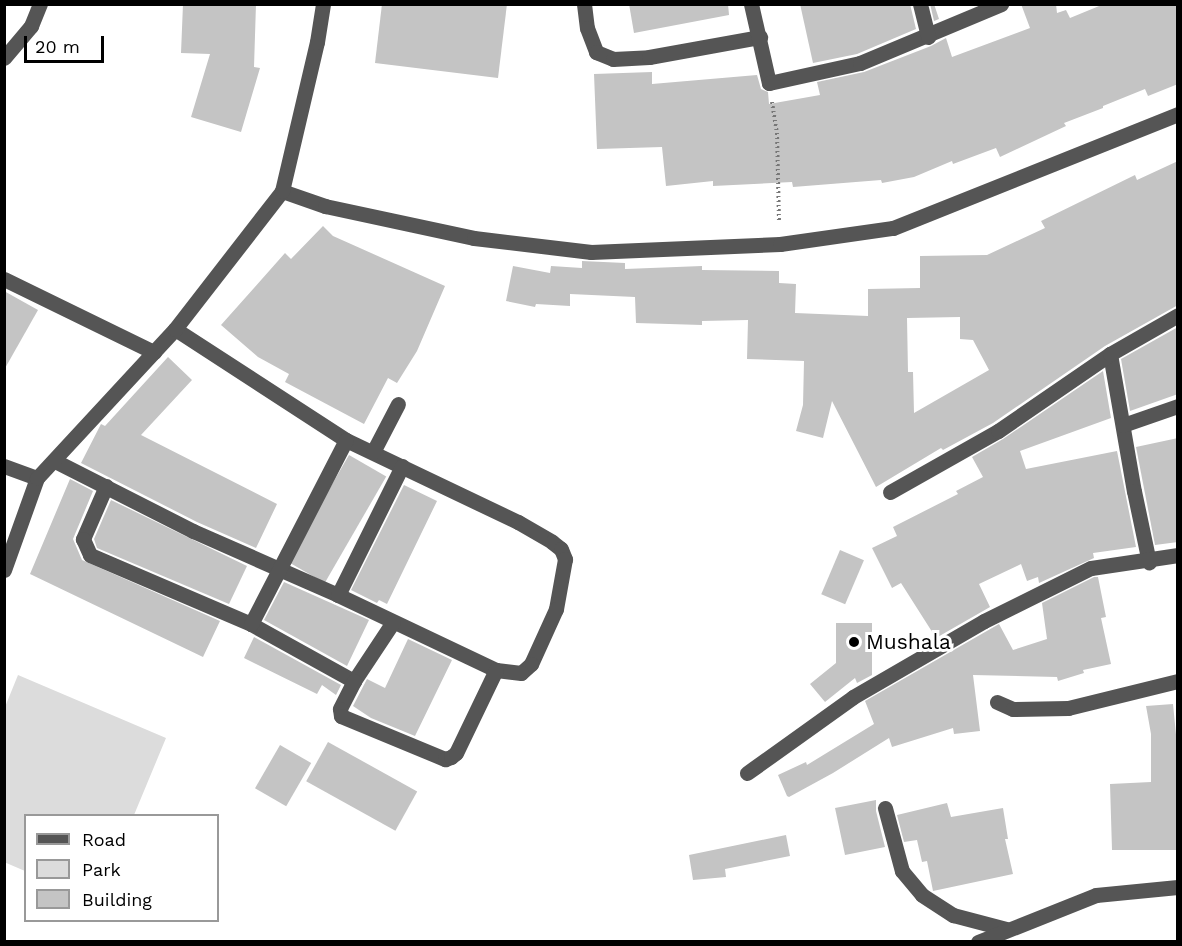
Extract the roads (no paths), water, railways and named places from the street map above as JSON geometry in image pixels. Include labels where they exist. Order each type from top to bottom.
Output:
[{"type":"street","points":[[4,58],[32,26],[40,4]]},
{"type":"street","points":[[4,570],[37,478],[175,329],[282,191],[317,42],[323,4]]},
{"type":"street","points":[[584,4],[587,28],[596,52],[613,59],[648,57],[760,37]]},
{"type":"street","points":[[751,4],[769,83],[860,63],[928,37],[1001,4]]},
{"type":"street","points":[[920,4],[928,37]]},
{"type":"street","points":[[282,191],[325,206],[474,238],[591,252],[780,244],[893,228],[1178,114]]},
{"type":"street","points":[[4,279],[154,352]]},
{"type":"street","points":[[890,492],[998,430],[1110,354],[1178,315]]},
{"type":"street","points":[[55,461],[193,531],[338,595],[496,670],[521,673],[531,664],[556,609],[564,576],[565,560],[561,549],[518,522],[346,440],[175,329]]},
{"type":"street","points":[[1110,354],[1149,562]]},
{"type":"street","points":[[373,452],[398,404]]},
{"type":"street","points":[[1123,425],[1178,406]]},
{"type":"street","points":[[251,624],[346,440]]},
{"type":"street","points":[[4,466],[37,478]]},
{"type":"street","points":[[338,595],[402,466]]},
{"type":"street","points":[[106,486],[83,539],[90,555],[251,624],[354,681]]},
{"type":"street","points":[[747,773],[853,696],[984,621],[1091,568],[1149,562],[1178,555]]},
{"type":"street","points":[[393,622],[354,681],[340,709],[341,717],[445,759],[456,753],[496,670]]},
{"type":"street","points":[[997,702],[1013,709],[1068,708],[1178,681]]},
{"type":"street","points":[[885,808],[902,871],[922,895],[953,915],[1006,929]]},
{"type":"street","points":[[978,942],[1096,895],[1178,887]]},
{"type":"place","name":"Mushala","points":[[854,642]]}]
